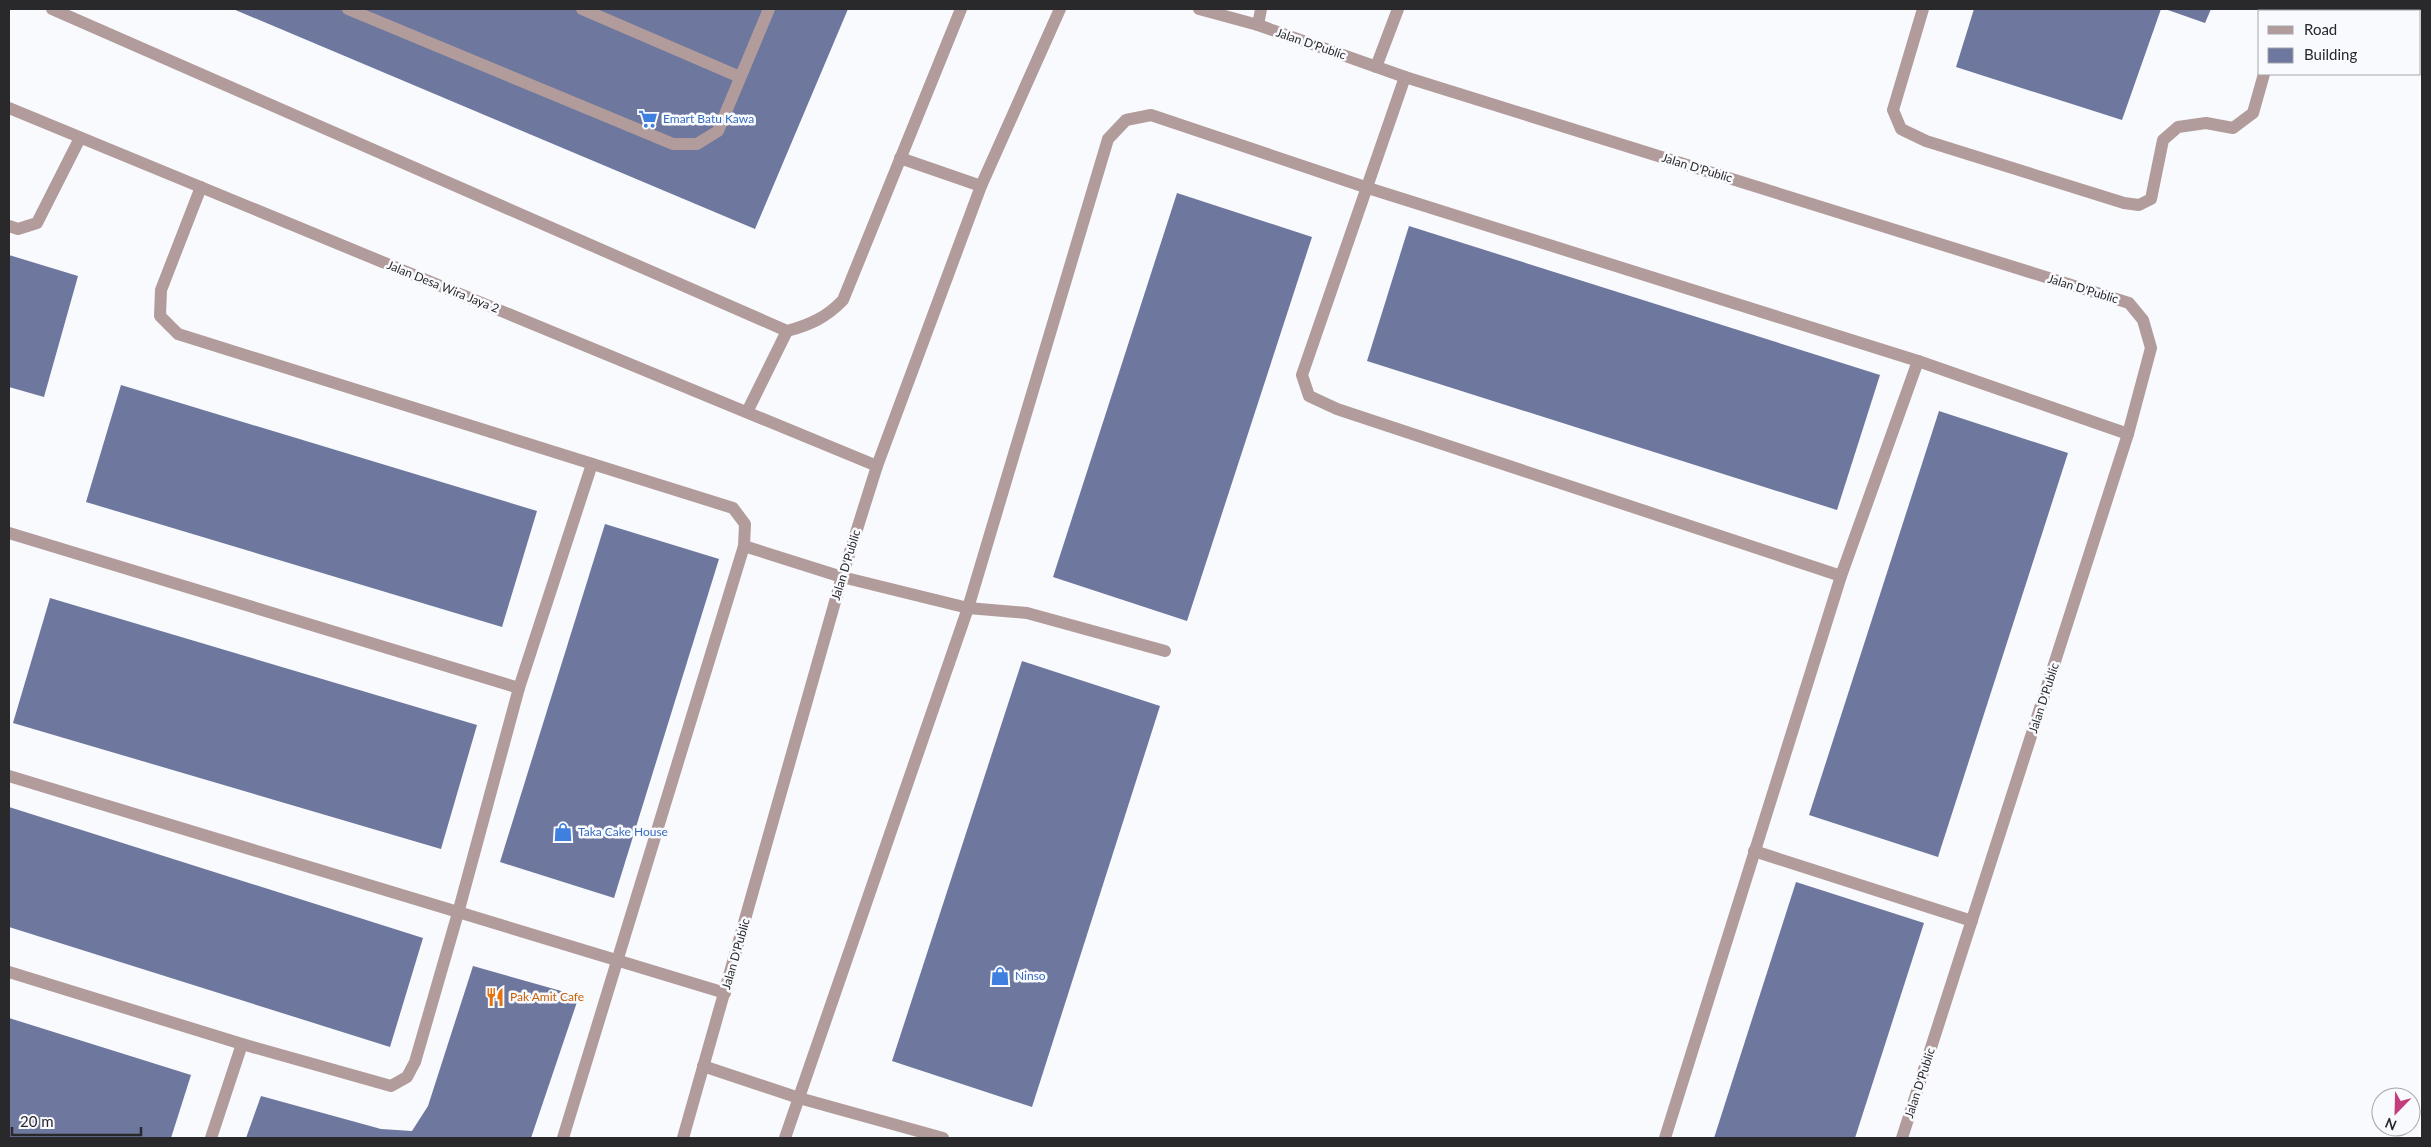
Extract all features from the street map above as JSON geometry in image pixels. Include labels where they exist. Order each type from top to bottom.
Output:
[{"type":"street","points":[[52,9],[788,331],[808,326],[831,313],[843,300],[961,9]]},
{"type":"street","points":[[348,9],[673,144],[697,144],[718,131],[770,9]]},
{"type":"street","points":[[582,9],[740,77]]},
{"type":"street","name":"Jalan D'Public","points":[[684,1138],[842,577],[877,466],[981,186],[1060,9]]},
{"type":"street","name":"Jalan D'Public","points":[[1199,9],[1258,25],[1406,77],[2129,304],[2144,320],[2151,348],[2128,434],[1902,1138]]},
{"type":"street","points":[[1258,25],[1261,9]]},
{"type":"street","points":[[1376,67],[1398,9]]},
{"type":"street","points":[[1923,9],[1893,110],[1901,129],[1926,141],[2124,203],[2139,205],[2151,200],[2163,140],[2178,127],[2206,123],[2233,128],[2253,113],[2264,75]]},
{"type":"street","points":[[1406,77],[1302,375],[1309,396],[1337,409],[1841,576]]},
{"type":"street","name":"Jalan Desa Wira Jaya 2","points":[[9,108],[877,466]]},
{"type":"street","points":[[785,1138],[968,608],[1108,139],[1126,120],[1150,115],[1368,188],[1918,361],[2128,434]]},
{"type":"street","points":[[9,226],[18,229],[37,223],[80,138]]},
{"type":"street","points":[[900,158],[981,186]]},
{"type":"street","points":[[201,187],[161,290],[160,316],[178,334],[733,508],[745,524],[744,546],[563,1138]]},
{"type":"street","points":[[747,412],[788,331]]},
{"type":"street","points":[[1665,1138],[1841,576],[1918,361]]},
{"type":"street","points":[[9,972],[242,1044],[391,1086],[407,1077],[416,1062],[519,688],[592,464]]},
{"type":"street","points":[[9,532],[519,688]]},
{"type":"street","points":[[744,546],[842,577],[968,608],[1027,613],[1165,651]]},
{"type":"street","points":[[9,776],[725,993]]},
{"type":"street","points":[[1754,851],[1972,921]]},
{"type":"street","points":[[211,1138],[242,1044]]},
{"type":"street","points":[[703,1066],[799,1098],[943,1138]]},
{"type":"building","name":"Emart Batu Kawa","points":[[233,9],[848,9],[755,229]]},
{"type":"building","points":[[1974,9],[2161,9],[2122,120],[1956,67]]},
{"type":"building","points":[[2165,9],[2211,9],[2205,23]]},
{"type":"building","points":[[1177,193],[1312,237],[1187,621],[1053,577]]},
{"type":"building","points":[[1409,226],[1880,375],[1837,510],[1367,361]]},
{"type":"building","points":[[9,255],[78,276],[44,397],[9,387]]},
{"type":"building","points":[[121,385],[537,511],[502,627],[86,502]]},
{"type":"building","points":[[1939,411],[2068,453],[1938,857],[1809,815]]},
{"type":"building","points":[[605,524],[719,559],[614,898],[500,862]]},
{"type":"building","points":[[50,598],[477,725],[441,849],[13,723]]},
{"type":"building","points":[[1022,661],[1160,706],[1032,1107],[892,1061]]},
{"type":"building","points":[[9,807],[423,938],[390,1047],[9,927]]},
{"type":"building","points":[[1796,882],[1924,923],[1855,1138],[1714,1138]]},
{"type":"building","points":[[473,966],[579,996],[531,1138],[246,1138],[261,1096],[381,1129],[412,1131],[428,1106]]},
{"type":"building","points":[[9,1018],[191,1075],[171,1138],[9,1138]]},
{"type":"place","name":"Emart Batu Kawa","points":[[648,119]]},
{"type":"place","name":"Taka Cake House","points":[[563,832]]},
{"type":"place","name":"Ninso","points":[[1000,976]]},
{"type":"place","name":"Pak Amit Cafe","points":[[495,997]]}]
